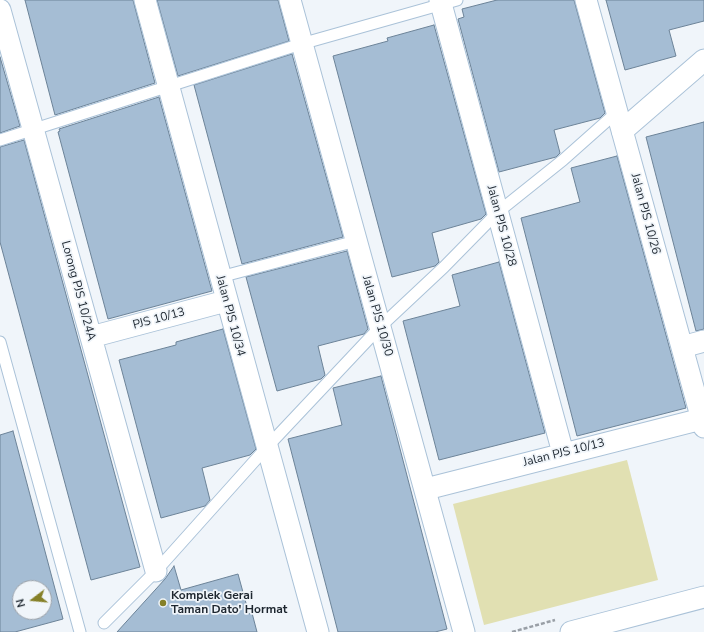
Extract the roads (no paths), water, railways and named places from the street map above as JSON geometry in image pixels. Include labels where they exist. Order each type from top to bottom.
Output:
[{"type":"street","name":"Jalan PJS 10/34","points":[[145,0],[167,87],[318,632]]},
{"type":"street","name":"Jalan PJS 10/30","points":[[290,0],[426,489],[464,632]]},
{"type":"street","name":"Jalan PJS 10/26","points":[[586,0],[703,423]]},
{"type":"street","name":"Jalan PJS 10/28","points":[[446,1],[498,212],[563,453]]},
{"type":"street","name":"Lorong PJS 10/24A","points":[[0,10],[156,571]]},
{"type":"street","points":[[619,122],[704,60]]},
{"type":"street","name":"PJS 10/13","points":[[91,337],[226,301]]},
{"type":"street","points":[[682,348],[704,341]]},
{"type":"street","name":"Jalan PJS 10/13","points":[[426,489],[563,453],[703,423]]},
{"type":"street","points":[[571,632],[704,597]]},
{"type":"lane","points":[[0,140],[301,44],[446,1]]},
{"type":"lane","points":[[104,624],[156,571],[267,447],[380,327],[444,268],[498,212],[563,160],[619,122]]},
{"type":"lane","points":[[220,277],[356,241]]},
{"type":"lane","points":[[0,342],[80,632]]},
{"type":"place","name":"Komplek Gerai Taman Dato' Hormat","points":[[163,603]]}]
